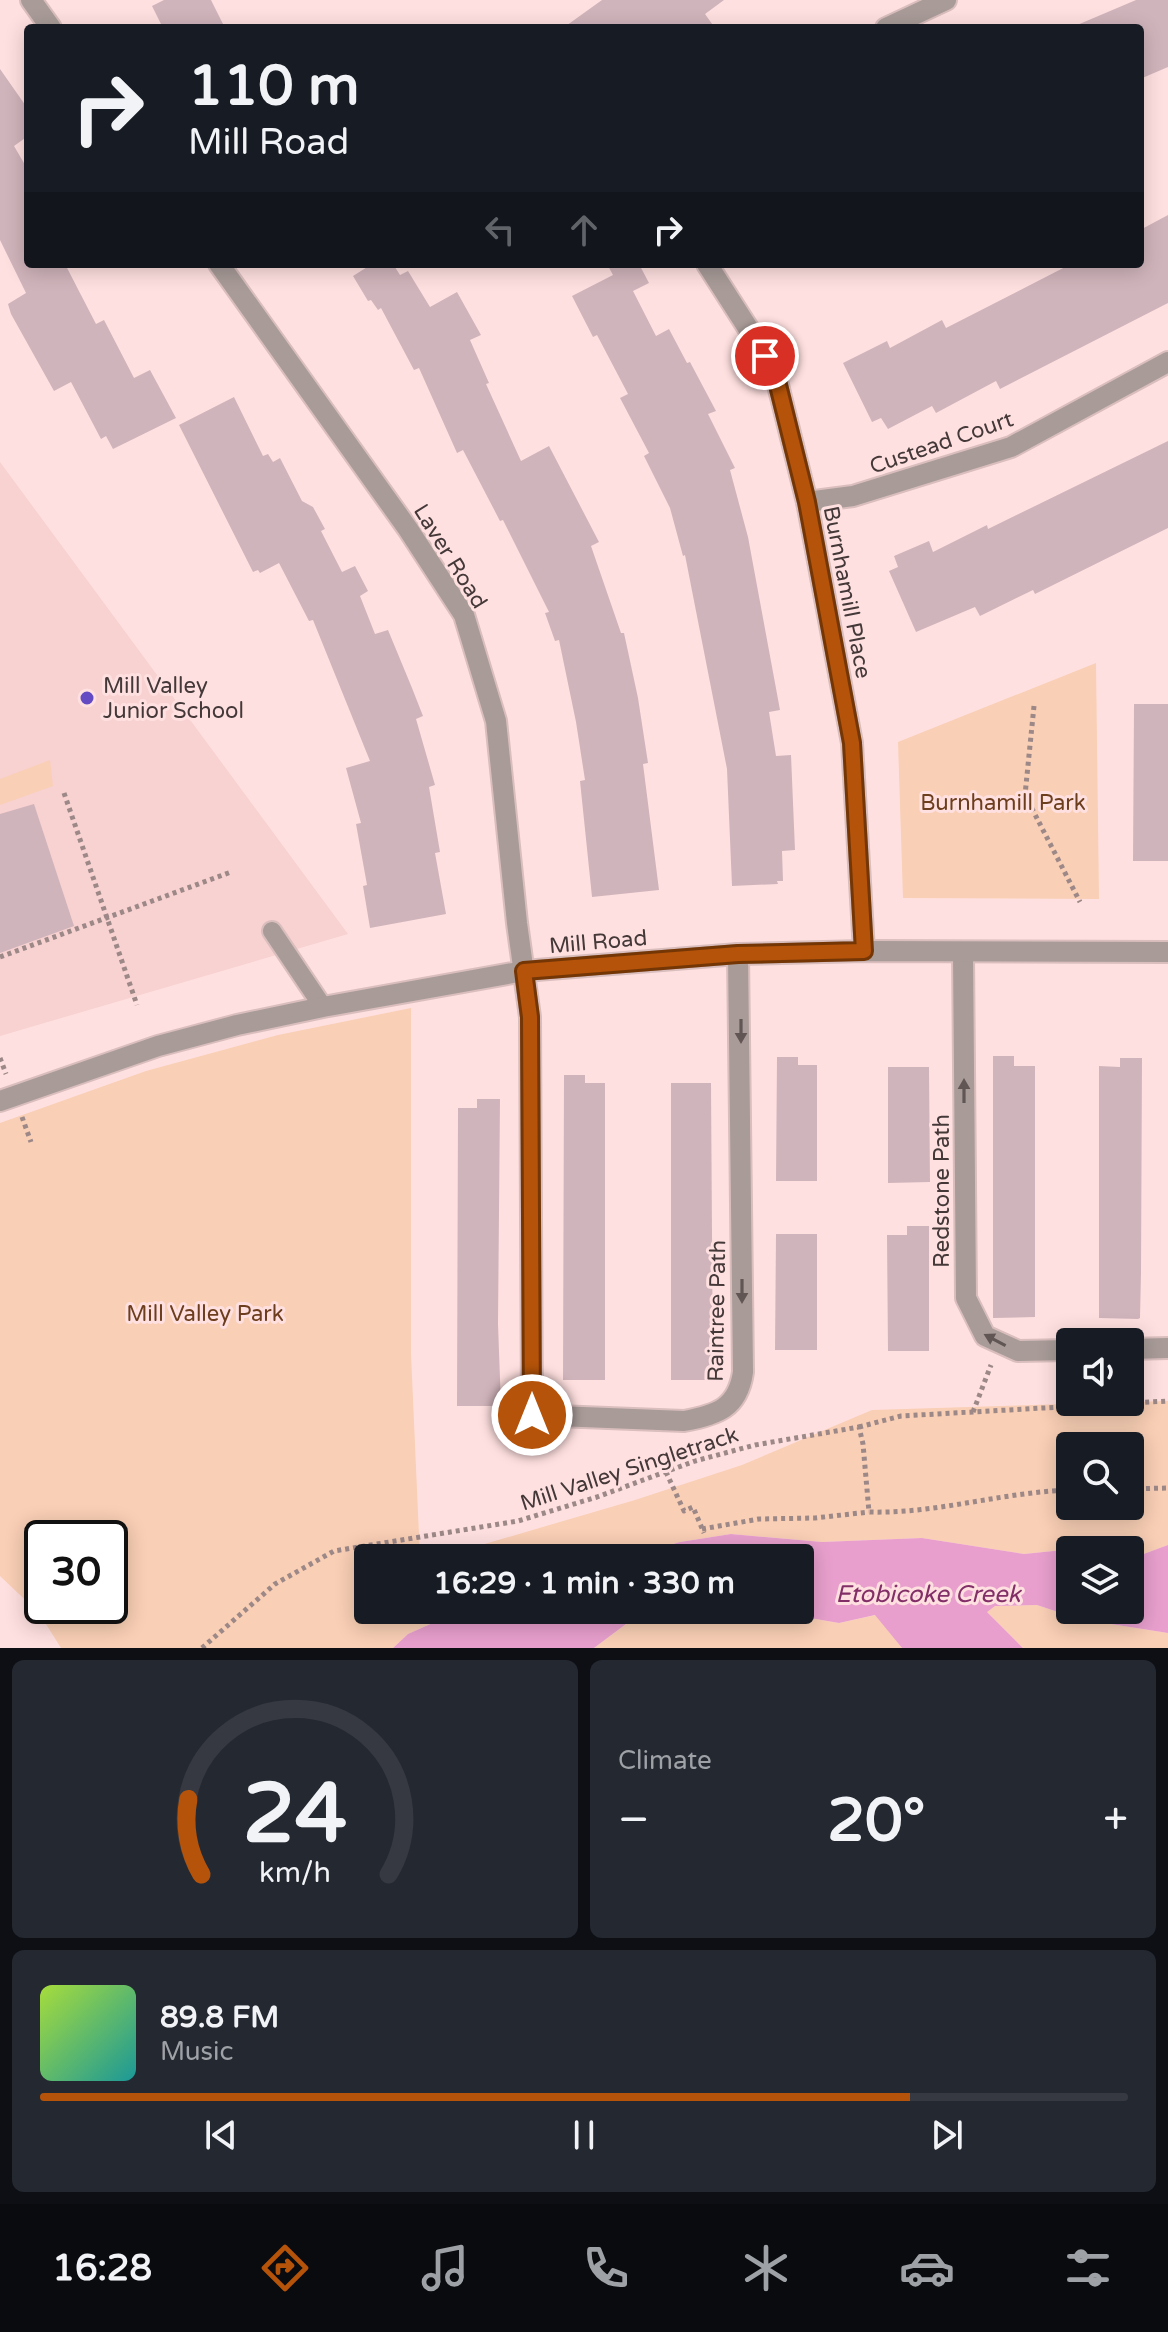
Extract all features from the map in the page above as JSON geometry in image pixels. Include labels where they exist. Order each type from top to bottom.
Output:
[{"type":"street","points":[[31,0],[48,24]]},
{"type":"street","points":[[895,24],[946,0]]},
{"type":"street","name":"Laver Road","points":[[222,268],[408,529],[464,615],[496,721],[524,971]]},
{"type":"street","name":"Burnhamill Place","points":[[710,268],[776,377],[807,502],[852,743],[864,951]]},
{"type":"street","name":"Custead Court","points":[[807,502],[853,496],[1011,447],[1168,362]]},
{"type":"street","name":"Mill Road","points":[[0,1101],[158,1046],[237,1025],[524,971],[738,954],[864,951],[1168,952]]},
{"type":"street","name":"Redstone Path","points":[[963,952],[966,1298],[985,1336],[1000,1343]]},
{"type":"street","name":"Raintree Path","points":[[524,971],[530,1017],[532,1415],[684,1421],[726,1407],[739,1391],[743,1372],[741,1001],[738,954]]},
{"type":"street","points":[[1000,1343],[1018,1351],[1056,1350]]},
{"type":"street","points":[[1144,1349],[1168,1348]]},
{"type":"lane","points":[[272,931],[323,1007]]},
{"type":"path","points":[[1034,706],[1025,795],[1080,902]]},
{"type":"path","points":[[64,793],[137,1005]]},
{"type":"path","points":[[0,957],[231,872]]},
{"type":"path","points":[[0,1058],[6,1075]]},
{"type":"path","points":[[22,1116],[31,1142]]},
{"type":"path","points":[[973,1412],[1000,1343]]},
{"type":"path","name":"Mill Valley Singletrack","points":[[202,1648],[275,1584],[334,1551],[518,1521],[755,1445],[859,1427],[901,1416],[1168,1401]]},
{"type":"path","points":[[859,1427],[869,1512]]},
{"type":"path","points":[[666,1472],[684,1511],[693,1507],[703,1531],[759,1519],[924,1510],[992,1498],[1056,1491]]},
{"type":"path","points":[[1144,1489],[1168,1488]]},
{"type":"shaded area","name":"Mill Valley Junior School","points":[[0,462],[348,934],[0,1036]]},
{"type":"green space","name":"Burnhamill Park","points":[[1096,663],[1099,899],[903,898],[898,742]]},
{"type":"green space","points":[[50,760],[53,786],[0,805],[0,779]]},
{"type":"green space","name":"Mill Valley Park","points":[[411,1008],[411,1354],[419,1544],[354,1544],[354,1624],[430,1624],[408,1634],[393,1648],[61,1648],[46,1624],[128,1624],[128,1520],[24,1520],[24,1599],[0,1576],[0,1123],[146,1071],[278,1035]]},
{"type":"green space","points":[[1168,1401],[1168,1545],[1144,1554],[1144,1536],[1056,1536],[1056,1551],[1024,1554],[922,1538],[822,1542],[731,1534],[673,1544],[485,1544],[742,1465],[872,1410],[1056,1404],[1056,1416],[1144,1416],[1144,1402]]},
{"type":"green space","points":[[1037,1605],[1056,1611],[1056,1624],[1111,1624],[1168,1633],[1168,1648],[1023,1648],[986,1611],[995,1606]]},
{"type":"green space","points":[[876,1615],[902,1648],[594,1648],[626,1624],[814,1624],[814,1619],[839,1623]]},
{"type":"water","name":"Etobicoke Creek","points":[[731,1534],[822,1542],[922,1538],[1024,1554],[1056,1551],[1056,1611],[1037,1605],[995,1606],[987,1612],[1023,1648],[902,1648],[875,1615],[839,1623],[814,1619],[814,1544],[673,1544]]},
{"type":"water","name":"Etobicoke Creek","points":[[1168,1545],[1168,1633],[1111,1624],[1144,1624],[1144,1554]]},
{"type":"water","points":[[430,1624],[626,1624],[594,1648],[393,1648],[408,1634]]},
{"type":"building","points":[[164,0],[211,0],[223,24],[161,24],[152,6]]},
{"type":"building","points":[[602,0],[724,0],[705,14],[712,24],[569,24]]},
{"type":"building","points":[[1136,0],[1168,0],[1168,67],[1144,77],[1144,24],[1079,24]]},
{"type":"building","points":[[0,69],[24,103],[24,139],[14,146],[24,163],[24,268],[67,268],[96,324],[104,320],[134,378],[150,370],[176,418],[113,449],[106,436],[101,439],[71,382],[54,391],[11,314],[8,304],[26,293],[0,240]]},
{"type":"building","points":[[1168,215],[1168,303],[1000,389],[996,381],[936,413],[932,406],[888,429],[881,418],[872,422],[843,363],[887,341],[890,348],[942,320],[946,328],[1063,268],[1144,268],[1144,228]]},
{"type":"building","points":[[366,268],[396,268],[400,275],[408,271],[430,307],[457,292],[481,335],[470,340],[521,461],[549,446],[599,542],[591,546],[621,633],[624,633],[638,698],[648,763],[643,764],[659,890],[592,897],[580,781],[585,780],[559,640],[555,641],[545,613],[549,612],[503,520],[500,521],[463,450],[457,453],[419,368],[414,370],[381,308],[378,310],[371,300],[368,301],[353,276]]},
{"type":"building","points":[[609,268],[641,268],[649,283],[633,291],[656,336],[669,329],[687,363],[690,362],[716,411],[708,414],[735,468],[730,470],[748,537],[780,710],[769,712],[776,756],[791,755],[795,850],[782,851],[783,881],[777,881],[778,884],[732,886],[727,769],[685,555],[670,508],[644,456],[649,453],[620,398],[628,394],[572,296],[613,275]]},
{"type":"building","points":[[234,397],[263,456],[268,454],[273,462],[280,458],[302,501],[313,507],[325,529],[321,531],[342,572],[355,566],[368,591],[360,596],[375,634],[388,630],[412,688],[423,716],[416,719],[435,785],[429,787],[440,852],[435,853],[446,914],[370,928],[363,886],[367,885],[356,824],[361,823],[346,768],[370,761],[313,620],[309,621],[279,563],[260,573],[258,570],[253,572],[179,425]]},
{"type":"building","points":[[1168,441],[1168,528],[1035,594],[1033,590],[980,616],[975,607],[916,632],[889,571],[898,567],[894,556],[929,541],[933,552],[987,525],[988,529]]},
{"type":"building","points":[[1134,704],[1168,704],[1168,861],[1133,861]]},
{"type":"building","points":[[34,804],[74,926],[0,953],[0,814]]},
{"type":"building","points":[[993,1056],[1014,1056],[1014,1066],[1035,1066],[1035,1317],[993,1318]]},
{"type":"building","points":[[777,1057],[798,1057],[798,1065],[817,1065],[817,1181],[776,1181]]},
{"type":"building","points":[[1120,1058],[1142,1058],[1138,1319],[1099,1318],[1099,1066],[1120,1067]]},
{"type":"building","points":[[888,1067],[929,1067],[930,1182],[888,1183]]},
{"type":"building","points":[[564,1075],[585,1075],[585,1083],[605,1083],[605,1380],[563,1380]]},
{"type":"building","points":[[671,1083],[711,1083],[713,1380],[671,1380]]},
{"type":"building","points":[[477,1099],[500,1099],[498,1324],[501,1406],[457,1406],[458,1108],[477,1108]]},
{"type":"building","points":[[907,1226],[929,1226],[929,1351],[888,1351],[887,1235],[907,1235]]},
{"type":"building","points":[[776,1234],[817,1234],[817,1350],[775,1350]]},
{"type":"place","name":"Mill Valley Junior School","points":[[87,698]]},
{"type":"route","points":[[532,1415],[530,1017],[524,971],[738,954],[864,951],[852,743],[807,502],[776,377],[765,356]]}]
